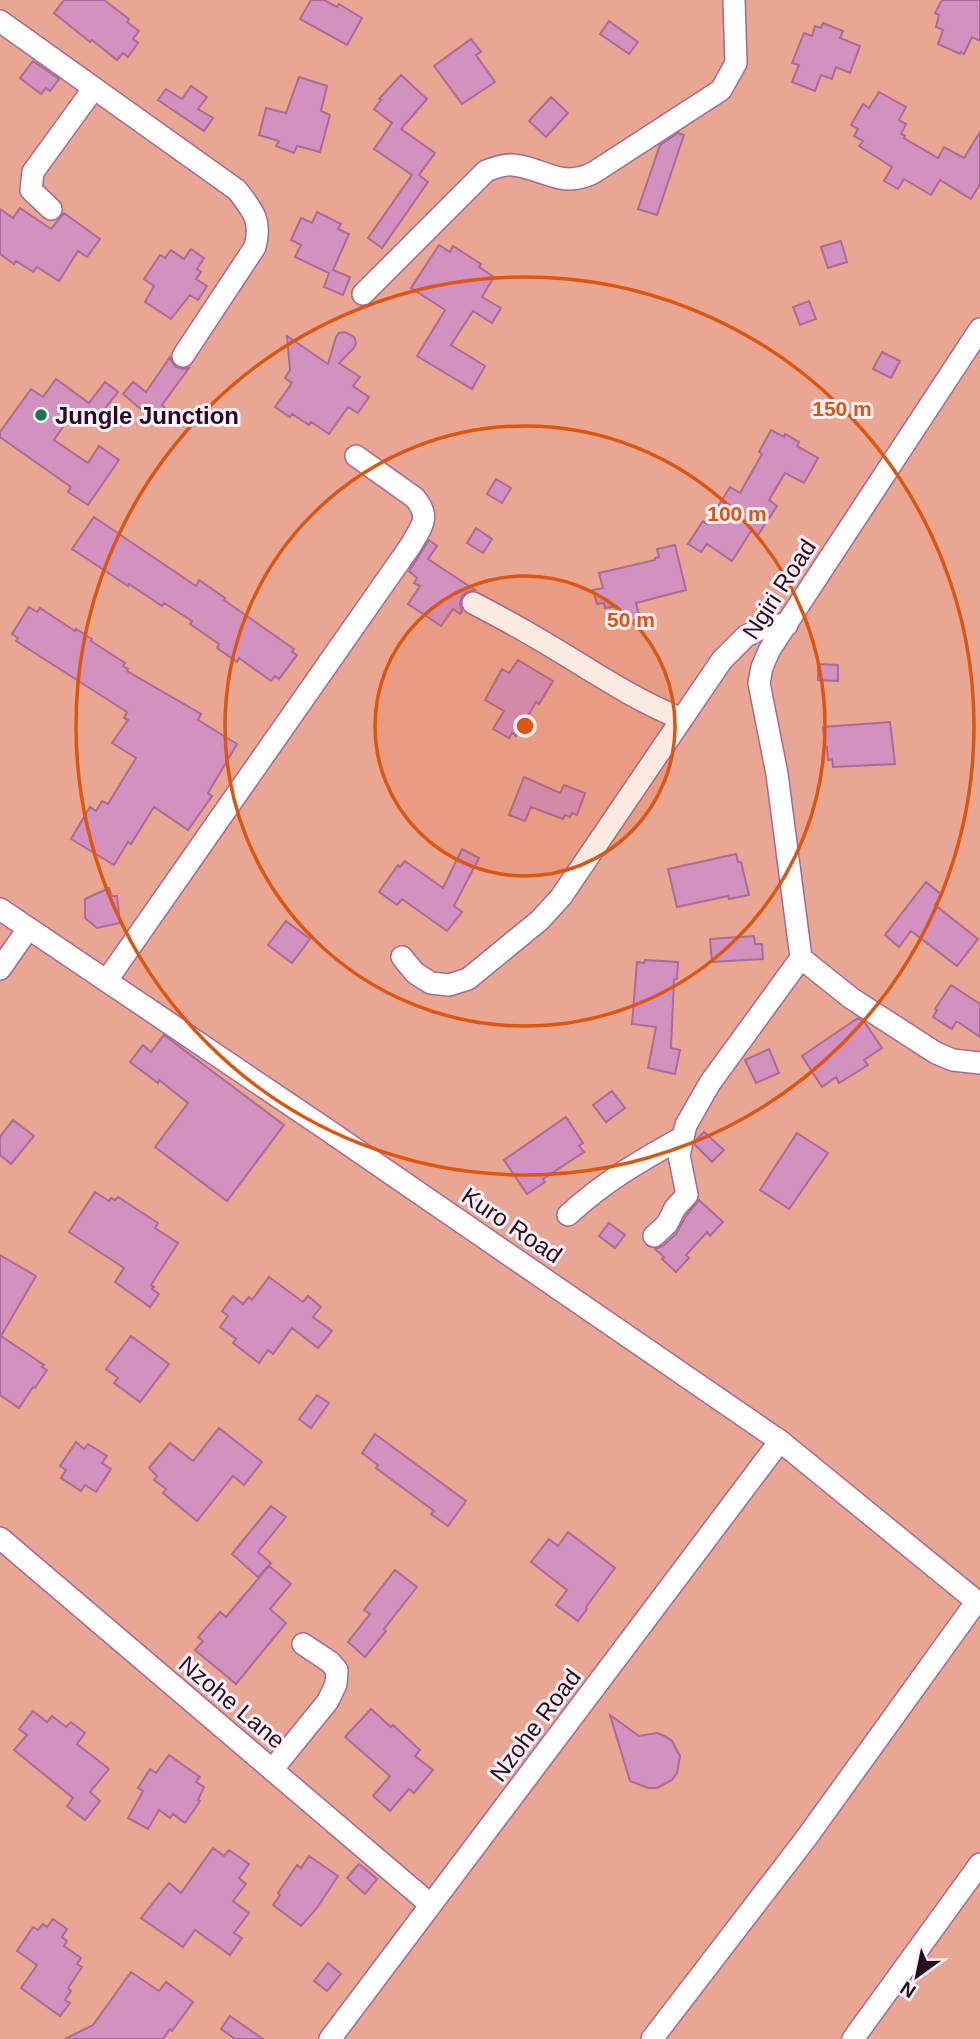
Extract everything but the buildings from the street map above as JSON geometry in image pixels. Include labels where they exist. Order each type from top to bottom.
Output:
[{"type":"street","points":[[363,294],[486,171],[512,164],[565,179],[579,180],[720,90],[736,63],[734,0]]},
{"type":"street","points":[[0,21],[237,190],[255,214],[259,232],[256,247],[183,356]]},
{"type":"street","points":[[51,209],[31,190],[33,172],[94,88]]},
{"type":"street","name":"Ngiri Road","points":[[801,958],[777,774],[760,683],[762,667],[770,649],[980,329]]},
{"type":"street","points":[[107,980],[411,545],[423,522],[423,507],[415,498],[356,456]]},
{"type":"street","points":[[473,603],[535,637],[615,687],[682,719]]},
{"type":"street","points":[[402,957],[415,973],[431,984],[450,985],[468,979],[540,920],[561,897],[722,660],[746,636],[768,625],[787,625]]},
{"type":"street","name":"Kuro Road","points":[[0,909],[780,1441],[978,1602]]},
{"type":"street","points":[[0,969],[28,929]]},
{"type":"street","points":[[654,1236],[667,1224],[675,1208],[687,1195],[679,1155],[686,1125],[710,1083],[801,958],[851,998],[936,1053],[953,1060],[980,1063]]},
{"type":"street","points":[[568,1215],[594,1191],[633,1165],[683,1138]]},
{"type":"street","name":"Nzohe Road","points":[[330,2039],[780,1441]]},
{"type":"street","name":"Nzohe Lane","points":[[0,1538],[431,1905]]},
{"type":"street","points":[[652,2039],[807,1837],[978,1602]]},
{"type":"street","points":[[272,1770],[328,1701],[336,1684],[337,1670],[330,1662],[303,1644]]},
{"type":"street","points":[[853,2039],[980,1864]]},
{"type":"shaded area","points":[[0,0],[963,0],[980,8],[980,2039],[0,2039]]},
{"type":"place","name":"Jungle Junction","points":[[41,415]]}]
